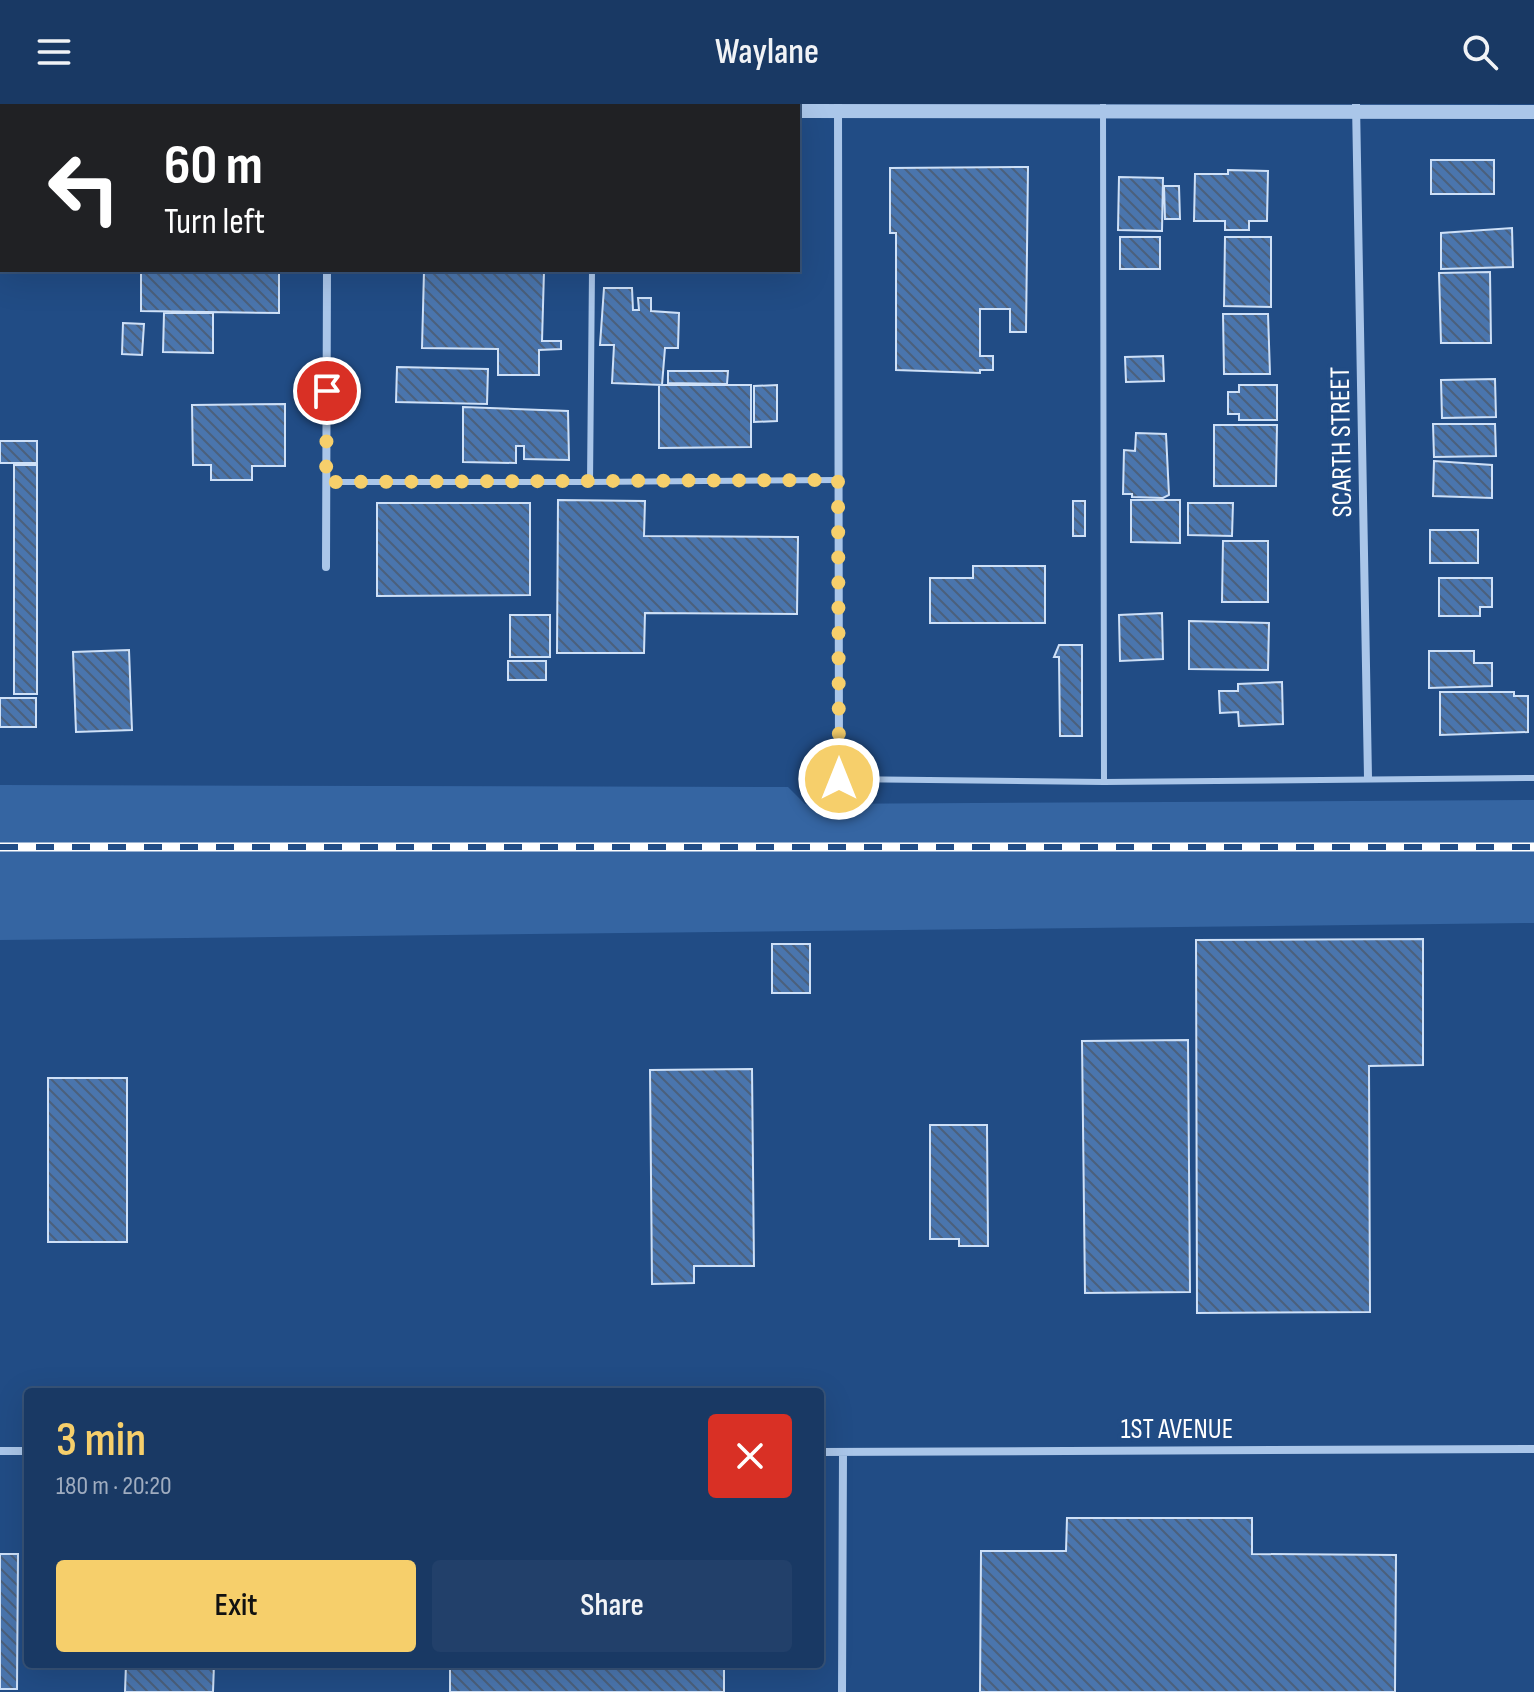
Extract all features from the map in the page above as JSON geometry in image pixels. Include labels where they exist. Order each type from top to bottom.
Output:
[{"type":"street","points":[[838,108],[839,779]]},
{"type":"street","points":[[800,111],[838,108],[1356,108],[1534,112]]},
{"type":"street","name":"SCARTH STREET","points":[[1356,108],[1368,778]]},
{"type":"street","points":[[326,567],[327,272]]},
{"type":"street","name":"1ST AVENUE","points":[[824,1452],[1534,1449]]},
{"type":"street","points":[[0,1451],[24,1451]]},
{"type":"street","points":[[842,1692],[843,1452]]},
{"type":"lane","points":[[1103,108],[1104,782]]},
{"type":"lane","points":[[590,482],[592,272]]},
{"type":"lane","points":[[326,482],[838,480]]},
{"type":"lane","points":[[839,779],[1104,782],[1534,778]]},
{"type":"shaded area","points":[[0,785],[788,787],[805,804],[1534,800],[1534,923],[0,940]]},
{"type":"building","points":[[1431,160],[1494,160],[1494,194],[1431,194]]},
{"type":"building","points":[[1028,167],[1026,332],[1010,332],[1010,309],[980,309],[980,356],[993,356],[993,370],[980,370],[980,373],[896,370],[896,233],[890,233],[890,168]]},
{"type":"building","points":[[1228,170],[1268,171],[1267,221],[1249,221],[1249,230],[1225,230],[1225,221],[1194,221],[1195,174],[1228,174]]},
{"type":"building","points":[[1119,177],[1163,178],[1162,231],[1118,230]]},
{"type":"building","points":[[1164,186],[1179,186],[1180,219],[1165,219]]},
{"type":"building","points":[[1512,228],[1513,267],[1441,269],[1441,233]]},
{"type":"building","points":[[1120,237],[1160,237],[1160,269],[1120,269]]},
{"type":"building","points":[[1225,237],[1271,237],[1271,307],[1224,306]]},
{"type":"building","points":[[141,272],[279,272],[279,313],[141,311]]},
{"type":"building","points":[[424,272],[544,272],[542,341],[561,341],[561,349],[539,350],[539,375],[498,375],[498,349],[422,348]]},
{"type":"building","points":[[1490,272],[1491,343],[1441,343],[1439,273]]},
{"type":"building","points":[[604,288],[632,288],[633,310],[639,310],[638,298],[651,298],[651,311],[679,313],[678,348],[665,348],[662,385],[612,383],[614,345],[600,345]]},
{"type":"building","points":[[164,313],[213,313],[213,353],[163,352]]},
{"type":"building","points":[[1223,314],[1268,314],[1270,374],[1224,374]]},
{"type":"building","points":[[123,323],[144,324],[142,355],[122,354]]},
{"type":"building","points":[[1163,356],[1164,381],[1126,382],[1125,357]]},
{"type":"building","points":[[397,367],[488,369],[487,404],[396,402]]},
{"type":"building","points":[[668,371],[728,371],[727,384],[668,383]]},
{"type":"building","points":[[1495,379],[1496,417],[1442,418],[1441,380]]},
{"type":"building","points":[[659,385],[751,385],[751,447],[659,448]]},
{"type":"building","points":[[777,385],[777,421],[754,422],[754,386]]},
{"type":"building","points":[[1239,385],[1277,385],[1277,420],[1239,420],[1239,414],[1228,414],[1228,392],[1239,392]]},
{"type":"building","points":[[285,404],[285,466],[252,466],[252,480],[211,480],[211,465],[193,465],[192,405]]},
{"type":"building","points":[[463,407],[568,411],[569,460],[524,459],[524,446],[516,446],[516,463],[463,462]]},
{"type":"building","points":[[1433,424],[1495,424],[1496,456],[1434,457]]},
{"type":"building","points":[[1214,425],[1277,425],[1276,486],[1214,486]]},
{"type":"building","points":[[1136,433],[1166,434],[1169,495],[1163,498],[1123,494],[1124,450],[1135,451]]},
{"type":"building","points":[[0,441],[37,441],[37,463],[0,463]]},
{"type":"building","points":[[1434,461],[1492,465],[1492,498],[1433,496]]},
{"type":"building","points":[[14,465],[37,465],[37,694],[14,694]]},
{"type":"building","points":[[558,500],[645,501],[644,536],[798,537],[797,614],[645,613],[644,653],[557,653]]},
{"type":"building","points":[[1131,500],[1180,500],[1180,543],[1131,542]]},
{"type":"building","points":[[1073,501],[1085,501],[1085,536],[1073,536]]},
{"type":"building","points":[[377,503],[530,503],[530,595],[377,596]]},
{"type":"building","points":[[1188,503],[1233,503],[1232,536],[1188,535]]},
{"type":"building","points":[[1430,530],[1478,530],[1478,563],[1430,563]]},
{"type":"building","points":[[1223,541],[1268,541],[1268,602],[1222,602]]},
{"type":"building","points":[[973,566],[1045,566],[1045,623],[930,623],[930,578],[973,578]]},
{"type":"building","points":[[1439,578],[1492,578],[1492,607],[1480,607],[1480,616],[1439,616]]},
{"type":"building","points":[[1162,613],[1163,659],[1120,661],[1119,615]]},
{"type":"building","points":[[510,615],[550,615],[550,657],[510,657]]},
{"type":"building","points":[[1189,621],[1269,623],[1268,670],[1189,669]]},
{"type":"building","points":[[1059,645],[1082,645],[1082,736],[1060,736],[1059,657],[1054,657]]},
{"type":"building","points":[[129,650],[132,730],[76,732],[73,652]]},
{"type":"building","points":[[1429,651],[1474,651],[1474,663],[1492,663],[1492,686],[1429,688]]},
{"type":"building","points":[[508,661],[546,661],[546,680],[508,680]]},
{"type":"building","points":[[1282,682],[1283,724],[1239,726],[1238,712],[1220,713],[1219,691],[1238,691],[1238,684]]},
{"type":"building","points":[[1440,692],[1514,692],[1514,696],[1528,696],[1528,732],[1440,735]]},
{"type":"building","points":[[0,698],[36,698],[36,727],[0,727]]},
{"type":"building","points":[[1423,939],[1423,1065],[1369,1066],[1370,1312],[1197,1313],[1196,940]]},
{"type":"building","points":[[772,944],[810,944],[810,993],[772,993]]},
{"type":"building","points":[[1188,1040],[1190,1292],[1085,1293],[1082,1041]]},
{"type":"building","points":[[752,1069],[754,1266],[694,1266],[694,1283],[652,1284],[650,1070]]},
{"type":"building","points":[[48,1078],[127,1078],[127,1242],[48,1242]]},
{"type":"building","points":[[930,1125],[987,1125],[988,1246],[959,1246],[959,1239],[930,1239]]},
{"type":"building","points":[[1067,1518],[1252,1518],[1252,1554],[1396,1555],[1395,1692],[980,1692],[981,1551],[1066,1551]]},
{"type":"building","points":[[0,1554],[18,1554],[17,1689],[0,1689]]},
{"type":"building","points":[[126,1668],[214,1668],[213,1692],[125,1692]]},
{"type":"building","points":[[450,1668],[724,1668],[724,1692],[450,1692]]},
{"type":"railway","points":[[0,847],[1534,847]]},
{"type":"route","points":[[327,391],[326,482],[838,480],[839,779]]}]
